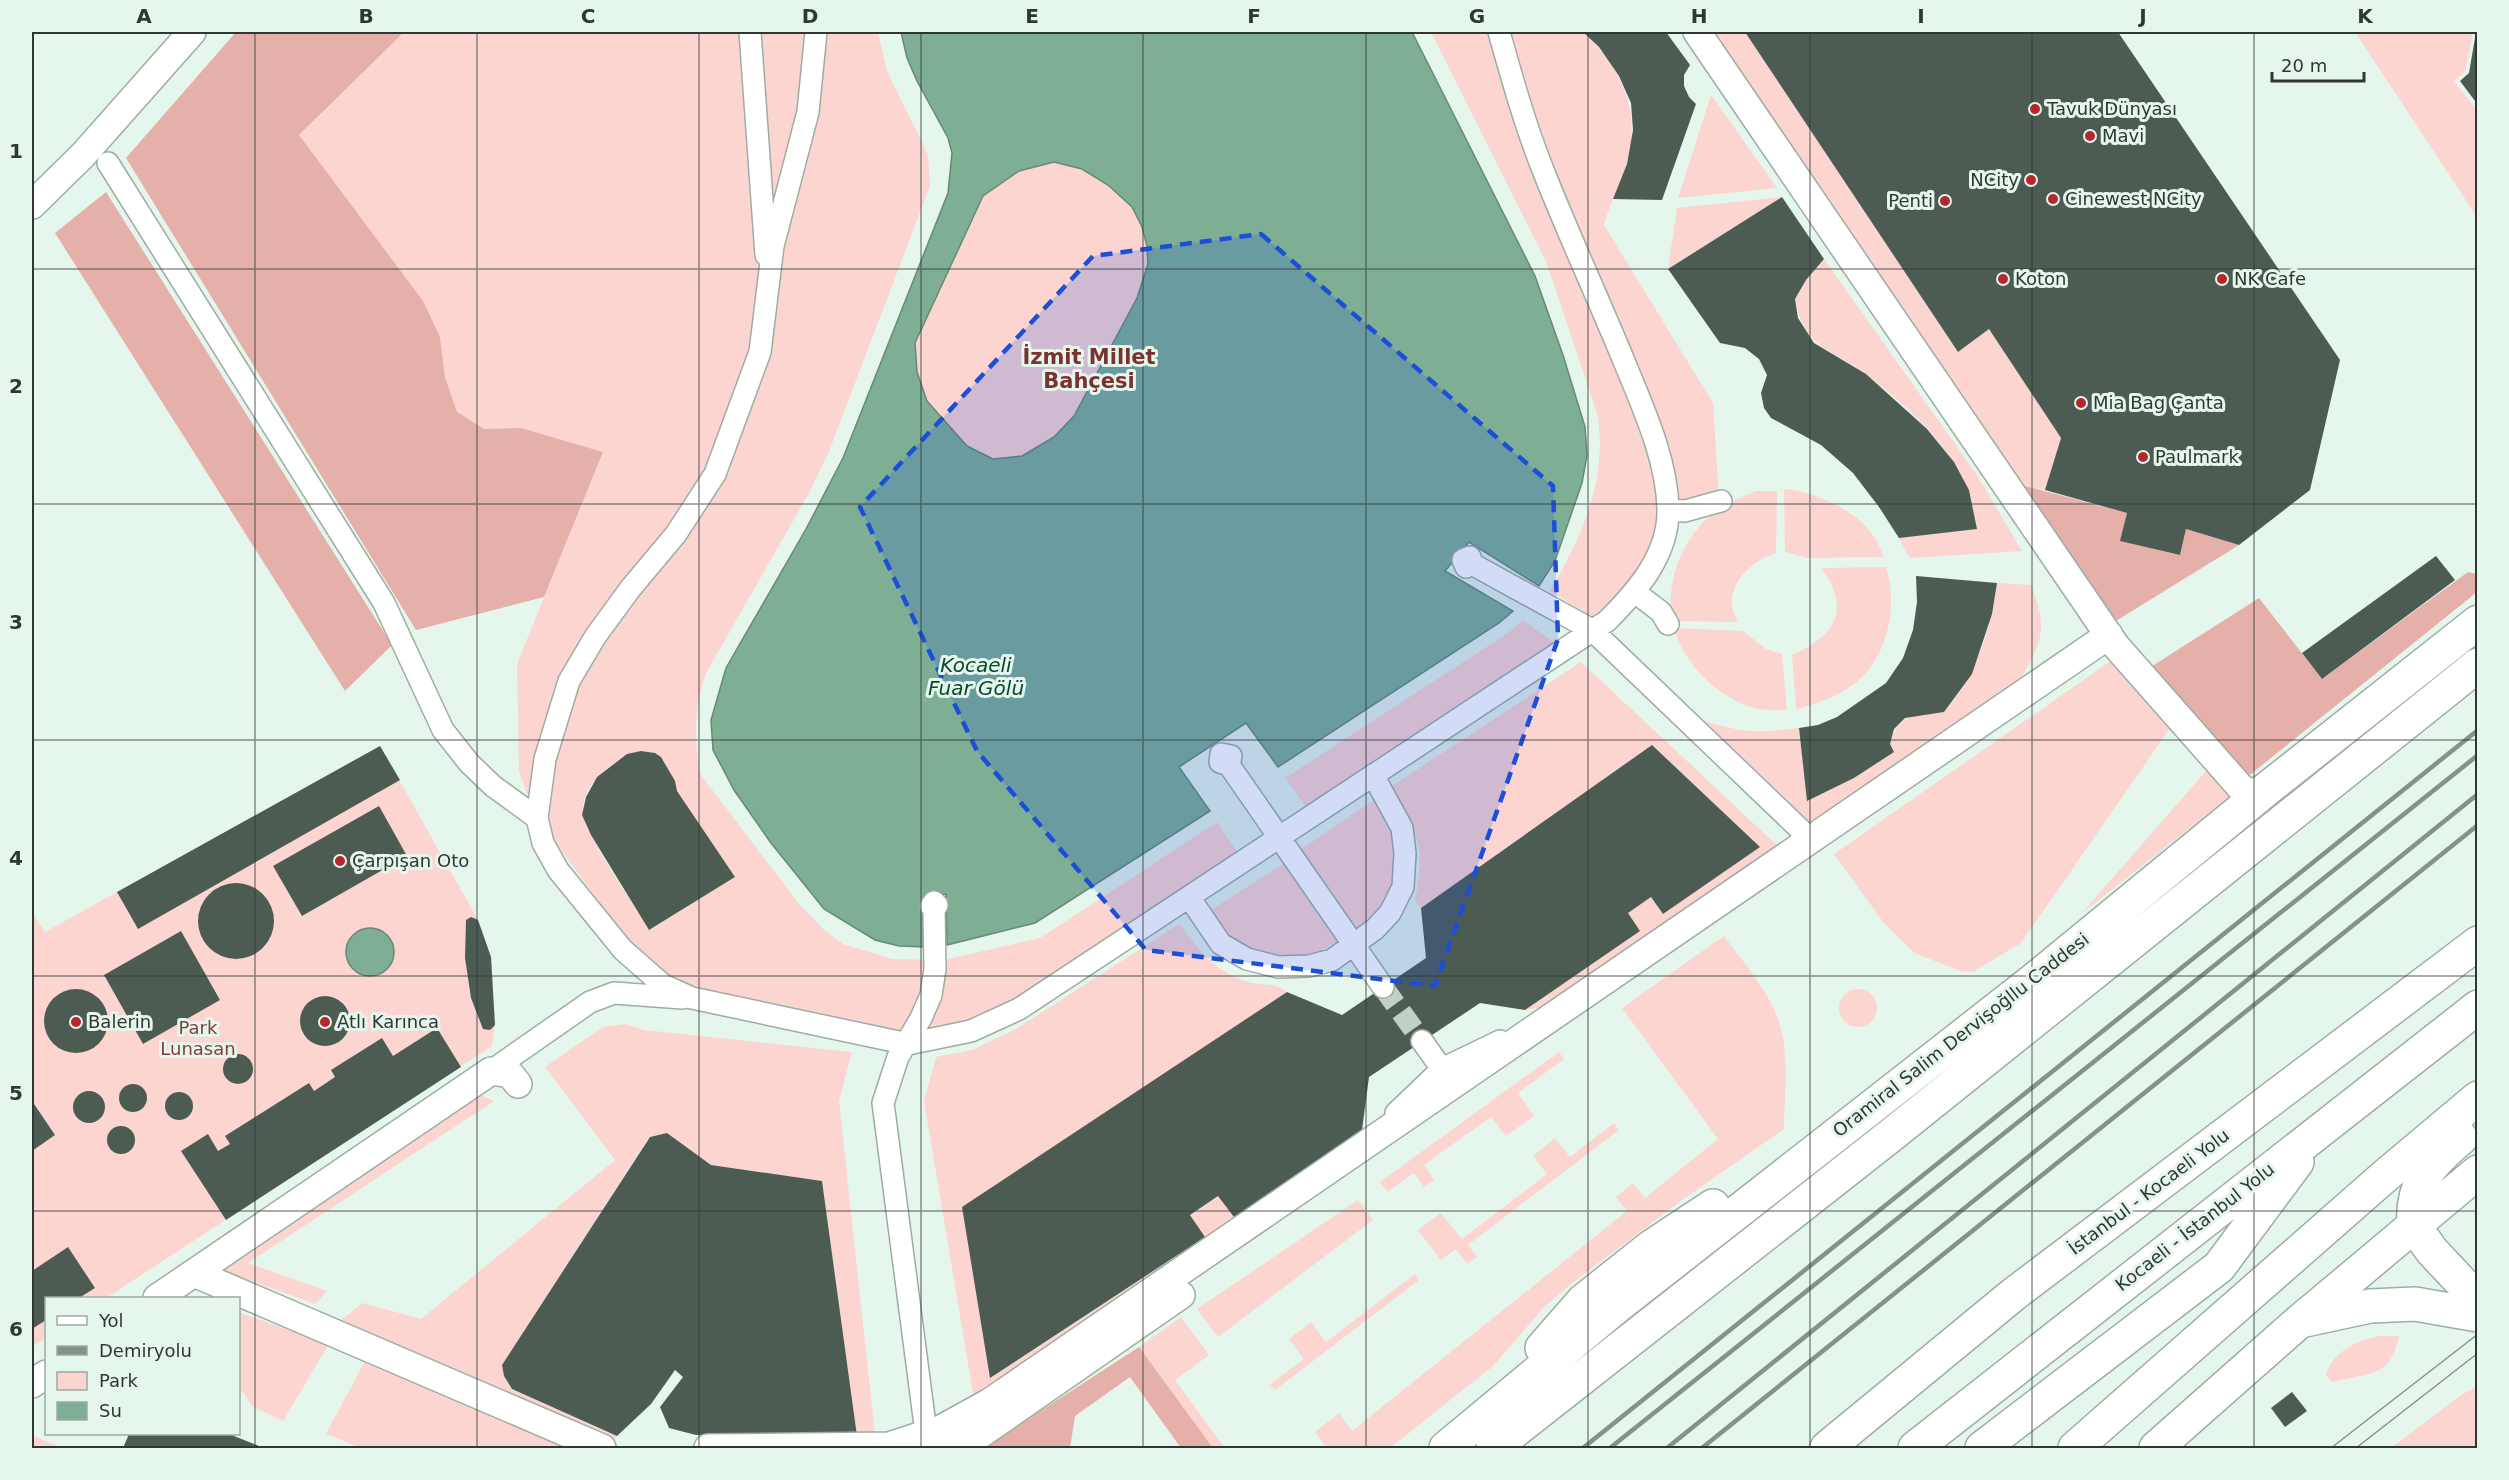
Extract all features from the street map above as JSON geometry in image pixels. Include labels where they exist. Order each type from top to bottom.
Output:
[{"type":"main road","name":"Oramiral Salim Dervişoğllu Caddesi","points":[[1446,1449],[1805,1157],[2034,980],[2268,788],[2478,622]]},
{"type":"main road","name":"Oramiral Salim Dervişoğllu Caddesi","points":[[1492,1449],[1890,1136],[2478,665]]},
{"type":"main road","points":[[2355,1036],[2478,922]]},
{"type":"main road","name":"İstanbul - Kocaeli Yolu","points":[[1827,1449],[2014,1294],[2478,943]]},
{"type":"main road","name":"Kocaeli - İstanbul Yolu","points":[[1915,1449],[2478,1007]]},
{"type":"main road","points":[[2075,1449],[2385,1176],[2478,1098]]},
{"type":"main road","points":[[2478,1125],[2430,1166],[2412,1205],[2414,1226],[2432,1251],[2478,1300]]},
{"type":"main road","points":[[1982,1449],[2219,1267],[2322,1129]]},
{"type":"main road","points":[[2156,1449],[2300,1321],[2478,1172]]},
{"type":"main road","points":[[2300,1321],[2370,1306],[2415,1304],[2478,1316]]},
{"type":"street","points":[[32,205],[83,155],[192,32]]},
{"type":"street","points":[[750,32],[768,292]]},
{"type":"street","points":[[692,998],[663,985],[623,950],[558,870],[543,843],[537,818],[545,759],[569,681],[595,637],[630,589],[676,534],[715,474],[760,352],[773,246],[808,112],[816,32]]},
{"type":"street","points":[[160,1297],[590,1002],[614,993],[692,998],[908,1044],[971,1031],[1018,1009],[1592,630],[1636,592],[1652,567],[1664,537],[1668,510],[1653,435],[1543,171],[1524,119],[1498,32]]},
{"type":"street","points":[[1697,32],[2112,640],[2241,788],[2250,793],[2268,788]]},
{"type":"street","points":[[108,163],[384,603],[442,730],[469,763],[493,786],[537,818]]},
{"type":"street","points":[[1668,510],[1684,511],[1721,501]]},
{"type":"street","points":[[1472,564],[1592,630],[1804,833]]},
{"type":"street","points":[[1636,592],[1661,612],[1668,624]]},
{"type":"street","points":[[708,1449],[889,1446],[927,1441],[941,1429],[990,1402],[1560,1012],[2112,640]]},
{"type":"street","points":[[950,1449],[978,1436],[2112,640]]},
{"type":"street","points":[[1229,765],[1383,987]]},
{"type":"street","points":[[1188,897],[1221,944],[1247,959],[1278,967],[1309,966],[1332,960],[1375,929],[1390,913],[1403,887],[1405,853],[1402,828],[1373,775]]},
{"type":"street","points":[[927,1441],[883,1103],[898,1057],[908,1044],[931,994],[935,969],[934,910]]},
{"type":"street","points":[[1352,1155],[1442,1069],[1560,1012]]},
{"type":"street","points":[[1422,1041],[1442,1069]]},
{"type":"street","points":[[491,1071],[510,1074],[518,1084]]},
{"type":"street","points":[[194,1273],[602,1449]]},
{"type":"street","points":[[32,1384],[45,1375]]},
{"type":"highlighted area","points":[[1261,234],[1553,486],[1558,639],[1435,986],[1146,950],[977,751],[860,507],[1093,256]]},
{"type":"green space","points":[[404,32],[878,32],[887,71],[928,155],[930,186],[828,454],[809,493],[706,673],[699,698],[696,724],[701,775],[799,904],[823,929],[843,944],[892,959],[944,960],[1040,938],[1217,822],[1243,860],[1019,1009],[911,1035],[699,990],[669,978],[629,942],[537,818],[519,772],[517,664],[603,452],[521,428],[484,429],[457,413],[445,377],[440,337],[299,135]],"holes":[[[641,751],[657,754],[662,759],[677,791],[735,877],[650,930],[601,853],[583,814],[587,792],[601,774],[631,754]]]},
{"type":"green space","points":[[1431,32],[1489,32],[1643,424],[1661,507],[1659,535],[1646,564],[1598,620],[1549,591],[1572,551],[1590,506],[1599,460],[1600,436],[1597,413],[1546,261]]},
{"type":"green space","points":[[1508,32],[1583,32],[1609,61],[1618,76],[1630,108],[1631,144],[1627,164],[1604,225],[1713,403],[1719,497],[1674,502],[1549,167]]},
{"type":"green space","points":[[1707,32],[1745,32],[1958,352],[1989,329],[2061,438],[2045,490],[2014,483]]},
{"type":"green space","points":[[2355,32],[2473,32],[2465,72],[2454,81],[2477,110],[2477,217]]},
{"type":"green space","points":[[1711,95],[1777,188],[1678,198]]},
{"type":"green space","points":[[1054,162],[1082,169],[1108,185],[1132,207],[1148,246],[1148,264],[1137,298],[1074,416],[1054,437],[1022,456],[993,459],[967,446],[927,401],[917,372],[915,343],[983,196],[1019,171]]},
{"type":"green space","points":[[1782,197],[1668,269],[1677,208]]},
{"type":"green space","points":[[1824,259],[1977,475],[2022,551],[1910,558],[1899,538],[1976,529],[1970,493],[1960,471],[1938,440],[1911,412],[1867,375],[1813,339],[1806,329],[1795,299],[1806,280]]},
{"type":"green space","points":[[1784,489],[1814,495],[1858,519],[1878,543],[1883,557],[1808,558],[1785,552]]},
{"type":"green space","points":[[1756,491],[1777,491],[1776,553],[1756,563],[1739,579],[1732,599],[1733,611],[1738,622],[1671,621],[1670,604],[1675,572],[1680,557],[1697,529],[1722,507]]},
{"type":"green space","points":[[1886,567],[1890,581],[1891,612],[1878,656],[1859,680],[1845,690],[1796,709],[1792,655],[1807,648],[1828,630],[1837,609],[1836,597],[1821,568]]},
{"type":"green space","points":[[1997,583],[2031,585],[2040,612],[2038,644],[2020,680],[1810,828],[1693,717],[1734,729],[1769,731],[1799,728],[1808,800],[1854,778],[1893,752],[1890,744],[1893,734],[1903,721],[1916,715],[1944,712],[1974,667],[1986,636]]},
{"type":"green space","points":[[1523,620],[1563,649],[1312,815],[1285,778],[1508,633]]},
{"type":"green space","points":[[1674,628],[1743,631],[1766,649],[1782,654],[1787,710],[1754,708],[1716,688],[1694,667],[1679,642]]},
{"type":"green space","points":[[2115,658],[2170,728],[2021,943],[1973,972],[1960,971],[1915,953],[1884,923],[1834,854]]},
{"type":"green space","points":[[1581,662],[1782,850],[1559,1005],[1525,1010],[1640,931],[1628,913],[1651,897],[1663,914],[1759,847],[1652,745],[1421,908],[1415,900],[1420,866],[1417,840],[1407,816],[1389,788]]},
{"type":"green space","name":"Park Lunasan","points":[[380,746],[478,920],[491,957],[495,1025],[492,1046],[108,1297],[45,1297],[45,1339],[32,1347],[32,912],[45,932]]},
{"type":"green space","points":[[2207,770],[2229,797],[2082,913]]},
{"type":"green space","points":[[1377,798],[1397,830],[1397,875],[1388,896],[1373,915],[1353,931],[1297,852]]},
{"type":"green space","points":[[1283,864],[1337,941],[1318,953],[1292,957],[1243,951],[1226,937],[1206,913]]},
{"type":"green space","points":[[1179,924],[1202,952],[1219,968],[1240,979],[1274,986],[1287,992],[990,1378],[1205,1237],[1190,1215],[1218,1196],[1362,1130],[1347,1153],[975,1405],[924,1101],[936,1057],[972,1050],[1016,1029]]},
{"type":"green space","points":[[1724,936],[1762,988],[1779,1022],[1786,1075],[1784,1129],[1678,1203],[1575,1281],[1544,1307],[1493,1366],[1390,1448],[1326,1448],[1315,1432],[1339,1413],[1352,1431],[1627,1211],[1616,1197],[1633,1183],[1645,1198],[1718,1139],[1622,1008]]},
{"type":"green space","points":[[1858,989],[1871,995],[1877,1008],[1871,1021],[1858,1027],[1845,1021],[1839,1008],[1845,995]]},
{"type":"green space","points":[[625,1024],[644,1030],[852,1052],[839,1101],[875,1435],[857,1436],[822,1181],[711,1165],[667,1133],[649,1137],[502,1365],[504,1376],[512,1389],[617,1436],[612,1444],[450,1377],[442,1364],[372,1336],[359,1337],[342,1319],[363,1303],[421,1319],[615,1160],[545,1067],[603,1027]]},
{"type":"green space","points":[[1559,1052],[1564,1059],[1518,1093],[1534,1116],[1506,1136],[1491,1117],[1424,1165],[1434,1180],[1424,1187],[1414,1173],[1388,1192],[1380,1182]]},
{"type":"green space","points":[[477,1094],[494,1101],[248,1263],[327,1291],[315,1304],[219,1269]]},
{"type":"green space","points":[[1614,1123],[1619,1130],[1468,1245],[1477,1257],[1467,1264],[1456,1249],[1441,1260],[1418,1230],[1441,1213],[1462,1239],[1547,1174],[1533,1156],[1555,1138],[1570,1157]]},
{"type":"green space","points":[[1358,1200],[1373,1220],[1218,1337],[1197,1309]]},
{"type":"green space","points":[[1415,1274],[1419,1280],[1275,1390],[1270,1384],[1304,1359],[1289,1339],[1311,1322],[1326,1342]]},
{"type":"green space","points":[[240,1313],[329,1344],[283,1421],[252,1406],[240,1391]]},
{"type":"green space","points":[[1181,1317],[1209,1355],[1175,1380],[1225,1448],[1213,1448],[1139,1347]]},
{"type":"green space","points":[[2381,1336],[2399,1336],[2390,1360],[2384,1366],[2368,1374],[2333,1382],[2326,1376],[2329,1367],[2340,1353],[2364,1340]]},
{"type":"green space","points":[[364,1363],[580,1448],[361,1448],[326,1434]]},
{"type":"green space","points":[[2477,1387],[2477,1448],[2391,1448],[2461,1395]]},
{"type":"green space","points":[[32,1435],[62,1448],[32,1448]]},
{"type":"shaded area","points":[[236,32],[404,32],[299,135],[423,301],[440,337],[445,377],[457,412],[484,429],[521,428],[603,452],[544,597],[416,630],[126,158]]},
{"type":"shaded area","points":[[106,192],[392,645],[345,691],[55,233]]},
{"type":"shaded area","points":[[2014,483],[2127,513],[2121,541],[2180,555],[2186,529],[2239,545],[2111,624]]},
{"type":"shaded area","points":[[2468,572],[2477,574],[2477,592],[2251,774],[2240,777],[2146,670],[2259,598],[2322,679]]},
{"type":"shaded area","points":[[1139,1347],[1213,1448],[1181,1448],[1130,1377],[1075,1416],[1070,1448],[983,1448]]},
{"type":"water","name":"Kocaeli Fuar Gölü","points":[[901,32],[1412,32],[1535,276],[1585,427],[1587,455],[1582,483],[1555,561],[1539,586],[1469,542],[1445,571],[1513,611],[1499,623],[1278,767],[1246,723],[1179,767],[1210,811],[1035,923],[947,945],[946,894],[925,895],[925,947],[899,946],[875,940],[824,909],[771,843],[734,790],[713,750],[711,720],[726,668],[806,529],[843,458],[948,193],[952,153],[948,138],[907,58]],"holes":[[[1054,162],[1082,169],[1108,185],[1132,207],[1142,227],[1147,246],[1148,264],[1137,298],[1074,416],[1054,437],[1022,456],[993,459],[967,446],[927,401],[917,372],[915,343],[983,196],[1019,171]]]},
{"type":"water","points":[[365,928],[375,928],[387,935],[394,947],[394,957],[387,969],[375,976],[365,976],[350,965],[346,957],[346,947],[357,932]]},
{"type":"building","points":[[1583,32],[1666,32],[1690,65],[1684,75],[1684,86],[1689,97],[1696,104],[1662,200],[1613,199],[1627,164],[1633,130],[1631,103],[1619,76],[1599,47]]},
{"type":"building","name":"NCity","points":[[1745,32],[2118,32],[2340,360],[2310,490],[2239,545],[2186,529],[2180,555],[2120,541],[2127,513],[2045,490],[2061,438],[1989,329],[1958,352]]},
{"type":"building","points":[[2476,32],[2478,32],[2478,105],[2460,81],[2469,73]]},
{"type":"building","points":[[1782,197],[1824,259],[1806,280],[1795,299],[1798,318],[1814,343],[1866,374],[1927,429],[1954,462],[1969,490],[1977,529],[1899,538],[1853,473],[1821,445],[1771,418],[1764,408],[1761,393],[1767,375],[1759,359],[1745,348],[1720,343],[1668,269]]},
{"type":"building","points":[[2436,556],[2455,580],[2322,679],[2302,653]]},
{"type":"building","points":[[1916,576],[1997,583],[1992,614],[1972,674],[1944,712],[1905,718],[1894,729],[1890,744],[1894,752],[1854,778],[1807,801],[1799,728],[1818,725],[1837,717],[1886,683],[1903,658],[1913,630],[1917,602]]},
{"type":"building","points":[[1652,745],[1760,847],[1663,914],[1651,897],[1628,913],[1640,931],[1525,1010],[1480,1003],[1369,1077],[1362,1130],[1234,1217],[1218,1196],[1190,1215],[1205,1237],[990,1378],[962,1207],[1287,992],[1342,1015],[1426,958],[1421,908]]},
{"type":"building","points":[[380,746],[400,780],[138,929],[117,892]]},
{"type":"building","points":[[641,751],[655,753],[661,757],[675,781],[677,791],[735,877],[649,930],[591,835],[582,815],[586,797],[597,777],[627,754]]},
{"type":"building","name":"Çarpışan Oto","points":[[379,806],[407,856],[302,916],[273,866]]},
{"type":"building","points":[[236,883],[250,886],[263,894],[271,907],[274,921],[271,935],[263,948],[250,956],[236,959],[222,956],[209,948],[201,935],[198,921],[201,907],[209,894],[222,886]]},
{"type":"building","points":[[471,917],[478,920],[491,957],[495,1025],[490,1030],[483,1029],[471,998],[465,958],[466,920]]},
{"type":"building","points":[[181,931],[220,1000],[143,1044],[104,975]]},
{"type":"building","name":"Balerin","points":[[76,989],[94,995],[102,1003],[108,1021],[102,1039],[94,1047],[76,1053],[58,1047],[50,1039],[44,1021],[50,1003],[58,995]]},
{"type":"building","name":"Atlı Karınca","points":[[325,996],[343,1003],[350,1021],[343,1039],[325,1046],[307,1039],[300,1021],[307,1003]]},
{"type":"building","points":[[437,1028],[461,1067],[226,1220],[181,1151],[208,1134],[218,1151],[230,1144],[225,1136],[309,1083],[314,1091],[335,1077],[331,1070],[382,1038],[393,1056]]},
{"type":"building","points":[[238,1054],[249,1058],[253,1069],[249,1080],[238,1084],[227,1080],[223,1069],[227,1058]]},
{"type":"building","points":[[133,1084],[143,1088],[147,1098],[143,1108],[133,1112],[123,1108],[119,1098],[123,1088]]},
{"type":"building","points":[[89,1091],[100,1096],[105,1107],[100,1118],[89,1123],[78,1118],[73,1107],[78,1096]]},
{"type":"building","points":[[179,1092],[189,1096],[193,1106],[189,1116],[179,1120],[169,1116],[165,1106],[169,1096]]},
{"type":"building","points":[[32,1101],[55,1135],[32,1151]]},
{"type":"building","points":[[121,1126],[131,1130],[135,1140],[131,1150],[121,1154],[111,1150],[107,1140],[111,1130]]},
{"type":"building","points":[[667,1133],[711,1165],[822,1181],[857,1436],[696,1435],[669,1428],[660,1407],[683,1377],[675,1370],[651,1404],[617,1436],[512,1389],[504,1376],[502,1365],[650,1137]]},
{"type":"building","points":[[68,1247],[95,1288],[81,1297],[45,1297],[45,1321],[32,1329],[32,1271]]},
{"type":"building","points":[[2292,1392],[2307,1411],[2285,1427],[2271,1408]]},
{"type":"building","points":[[129,1435],[232,1435],[264,1448],[123,1448]]},
{"type":"tunnel","points":[[1383,987],[1422,1041]]},
{"type":"tram line","points":[[2331,1448],[2478,1334]]},
{"type":"tram line","points":[[2356,1448],[2478,1353]]},
{"type":"railway","points":[[1583,1448],[2478,730]]},
{"type":"railway","points":[[1610,1448],[2478,755]]},
{"type":"railway","points":[[1667,1448],[2478,794]]},
{"type":"railway","points":[[1702,1448],[2478,825]]},
{"type":"place","name":"Tavuk Dünyası","points":[[2035,109]]},
{"type":"place","name":"Mavi","points":[[2090,136]]},
{"type":"place","name":"NCity","points":[[2031,180]]},
{"type":"place","name":"Cinewest NCity","points":[[2053,199]]},
{"type":"place","name":"Penti","points":[[1945,201]]},
{"type":"place","name":"Koton","points":[[2003,279]]},
{"type":"place","name":"NK Cafe","points":[[2222,279]]},
{"type":"place","name":"Mia Bag Çanta","points":[[2081,403]]},
{"type":"place","name":"Paulmark","points":[[2143,457]]},
{"type":"place","name":"Çarpışan Oto","points":[[340,861]]},
{"type":"place","name":"Balerin","points":[[76,1022]]},
{"type":"place","name":"Atlı Karınca","points":[[325,1022]]},
{"type":"district","name":"İzmit Millet Bahçesi","points":[[1089,369]]}]
